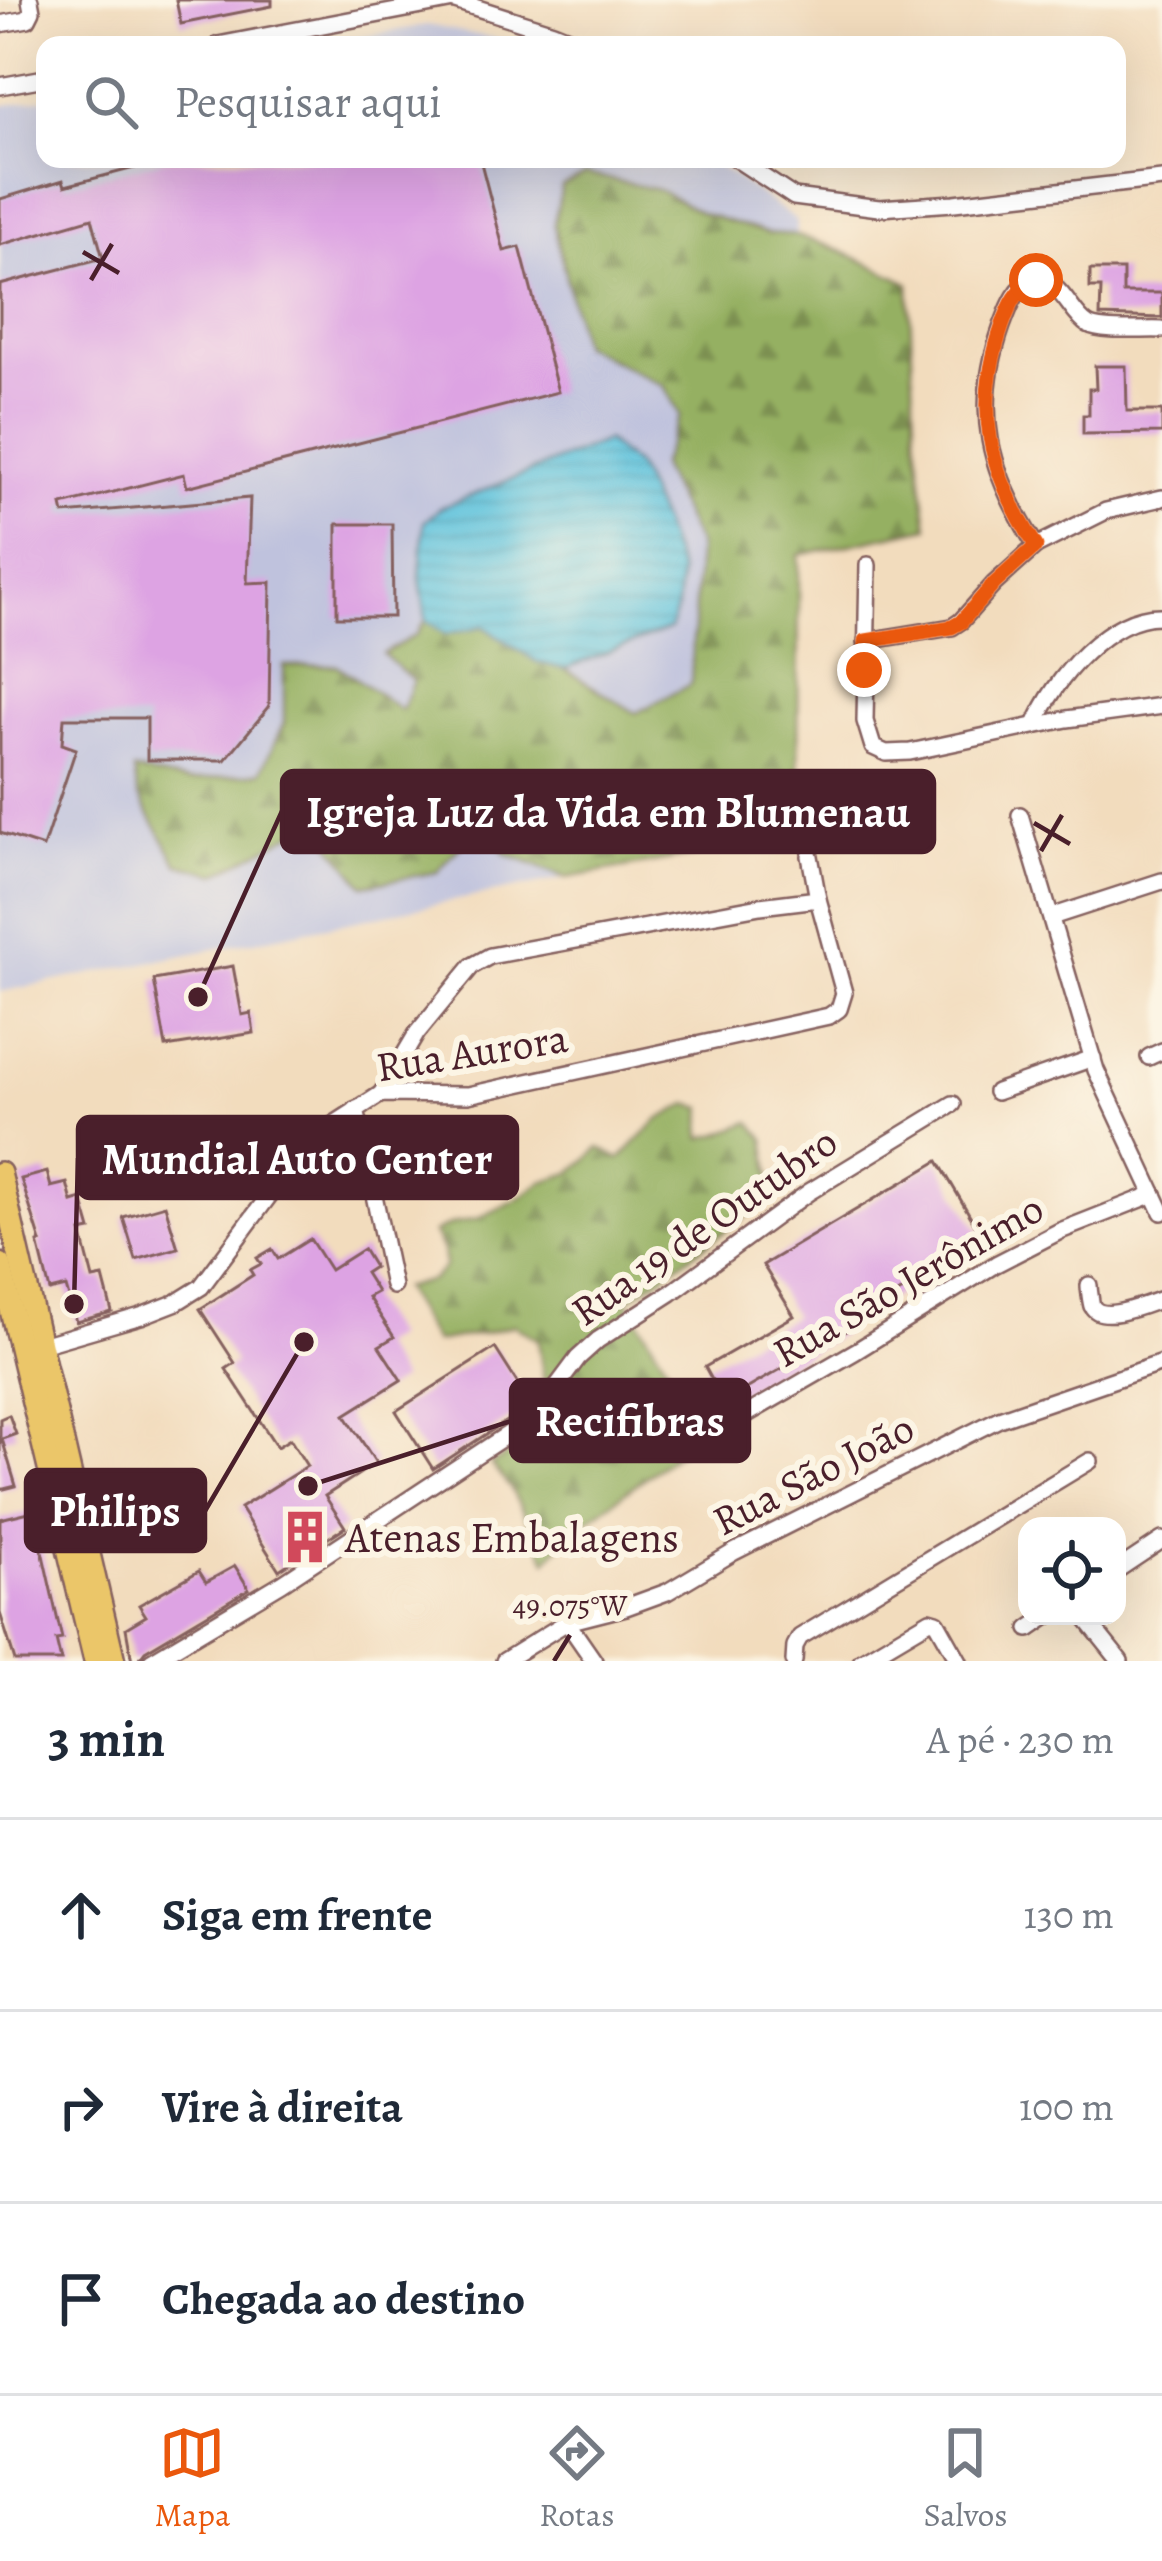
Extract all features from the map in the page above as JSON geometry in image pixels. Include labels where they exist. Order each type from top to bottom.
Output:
[{"type":"main road","points":[[0,1173],[113,1661]]},
{"type":"main road","points":[[0,1264],[95,1661]]},
{"type":"street","points":[[0,24],[28,19],[30,0]]},
{"type":"street","points":[[262,36],[453,0],[563,36]]},
{"type":"street","points":[[0,86],[36,80]]},
{"type":"street","points":[[750,168],[794,197],[879,208],[1162,179]]},
{"type":"street","points":[[1036,546],[1003,488],[986,422],[994,350],[1016,295],[1036,280],[1063,295],[1092,328],[1162,330]]},
{"type":"street","points":[[866,641],[952,627],[1036,546],[1106,511],[1162,498]]},
{"type":"street","points":[[868,565],[865,721],[874,747],[886,753],[1162,706]]},
{"type":"street","points":[[1035,725],[1072,667],[1111,632],[1149,616],[1162,616]]},
{"type":"street","points":[[1020,815],[1093,1058],[1162,1212]]},
{"type":"street","points":[[381,1094],[417,1033],[472,966],[490,956],[818,899],[810,856]]},
{"type":"street","points":[[1051,917],[1162,881]]},
{"type":"street","name":"Rua Aurora","points":[[41,1345],[141,1316],[201,1287],[322,1132],[381,1094],[468,1095],[830,1016],[839,1009],[844,993],[818,899]]},
{"type":"street","points":[[996,1092],[1093,1058]]},
{"type":"street","name":"Rua 19 de Outubro","points":[[151,1661],[534,1418],[578,1358],[598,1340],[809,1192],[953,1104]]},
{"type":"street","points":[[356,1109],[393,1286]]},
{"type":"street","name":"Rua São Jerônimo","points":[[704,1439],[996,1264],[1060,1231],[1154,1194]]},
{"type":"street","points":[[1089,1285],[1091,1304],[1101,1314],[1162,1299]]},
{"type":"street","name":"Rua São João","points":[[504,1661],[567,1622],[667,1592],[734,1552],[999,1419],[1162,1364]]},
{"type":"street","points":[[794,1661],[800,1636],[1090,1462]]},
{"type":"street","points":[[1126,1564],[1162,1540]]},
{"type":"street","points":[[861,1661],[930,1619],[937,1622],[959,1661]]},
{"type":"street","points":[[567,1622],[594,1661]]},
{"type":"street","points":[[1029,1629],[1035,1625]]},
{"type":"street","points":[[1091,1625],[1120,1661]]},
{"type":"shaded area","points":[[427,25],[483,36],[369,36]]},
{"type":"shaded area","points":[[36,100],[36,168],[722,168],[797,221],[798,837],[567,878],[0,992],[0,106]]},
{"type":"green space","points":[[586,174],[659,190],[702,213],[769,234],[820,243],[909,283],[915,426],[928,527],[799,555],[798,837],[567,878],[506,854],[482,822],[437,872],[364,885],[327,839],[299,830],[217,874],[178,864],[138,795],[134,771],[189,782],[261,772],[284,723],[284,666],[337,665],[401,710],[413,681],[383,654],[416,635],[426,620],[451,633],[483,626],[537,662],[564,669],[636,713],[691,684],[698,545],[660,466],[680,415],[664,386],[581,344],[554,224],[562,186]]},
{"type":"green space","points":[[688,1104],[703,1108],[702,1138],[751,1122],[765,1139],[771,1179],[752,1212],[627,1301],[707,1431],[577,1528],[547,1560],[511,1489],[491,1465],[551,1429],[538,1340],[514,1325],[434,1342],[402,1288],[432,1280],[445,1266],[434,1233],[477,1219],[542,1182],[571,1173],[600,1148],[620,1159],[657,1121]]},
{"type":"water","points":[[606,441],[636,466],[680,573],[670,629],[564,669],[537,662],[484,626],[446,634],[426,620],[420,578],[424,522],[440,508]]},
{"type":"building","points":[[176,0],[272,0],[272,6],[181,24]]},
{"type":"building","points":[[134,168],[482,168],[504,251],[520,247],[558,392],[187,487],[184,474],[62,505],[64,514],[250,498],[247,583],[271,582],[269,707],[225,760],[147,760],[147,718],[64,718],[62,744],[76,749],[43,847],[0,833],[0,285],[103,258],[92,218],[0,245],[0,199],[63,180],[65,186]]},
{"type":"building","points":[[1090,270],[1123,270],[1123,293],[1162,293],[1162,318],[1100,316],[1101,288],[1090,288]]},
{"type":"building","points":[[1095,366],[1126,366],[1127,411],[1162,411],[1162,433],[1083,434],[1089,389],[1096,389]]},
{"type":"building","points":[[337,524],[392,524],[393,617],[337,617]]},
{"type":"building","points":[[233,966],[242,1015],[251,1013],[254,1033],[166,1047],[154,980]]},
{"type":"building","points":[[938,1161],[986,1243],[724,1402],[705,1367],[794,1316],[763,1265]]},
{"type":"building","points":[[47,1172],[51,1187],[67,1183],[72,1202],[82,1199],[91,1230],[81,1232],[93,1279],[103,1277],[112,1312],[76,1322],[66,1287],[50,1291],[21,1179]]},
{"type":"building","points":[[165,1205],[178,1248],[136,1260],[123,1217]]},
{"type":"building","points":[[310,1239],[330,1270],[363,1249],[374,1267],[365,1273],[377,1292],[368,1297],[394,1337],[379,1346],[401,1380],[345,1415],[376,1463],[325,1496],[345,1527],[279,1570],[240,1508],[307,1466],[290,1439],[277,1447],[226,1369],[235,1363],[200,1309],[253,1275],[250,1270],[261,1264],[257,1258],[272,1249],[278,1259]]},
{"type":"building","points":[[495,1348],[530,1403],[433,1469],[396,1411]]},
{"type":"building","points":[[9,1415],[16,1434],[2,1439],[16,1486],[0,1490],[0,1419]]},
{"type":"building","points":[[33,1511],[62,1639],[56,1640],[61,1661],[15,1661],[0,1613],[0,1519]]},
{"type":"building","points":[[235,1566],[249,1589],[132,1661],[126,1628],[146,1616],[139,1605],[199,1571],[206,1582]]},
{"type":"place","name":"Igreja Luz da Vida em Blumenau","points":[[198,997]]},
{"type":"place","name":"Mundial Auto Center","points":[[74,1304]]},
{"type":"place","name":"Philips","points":[[304,1342]]},
{"type":"place","name":"Recifibras","points":[[308,1486]]},
{"type":"place","name":"Atenas Embalagens","points":[[305,1537]]},
{"type":"route","points":[[864,670],[866,641],[961,622],[1036,546],[1003,488],[986,422],[987,384],[1007,313],[1016,295],[1036,280]]}]
